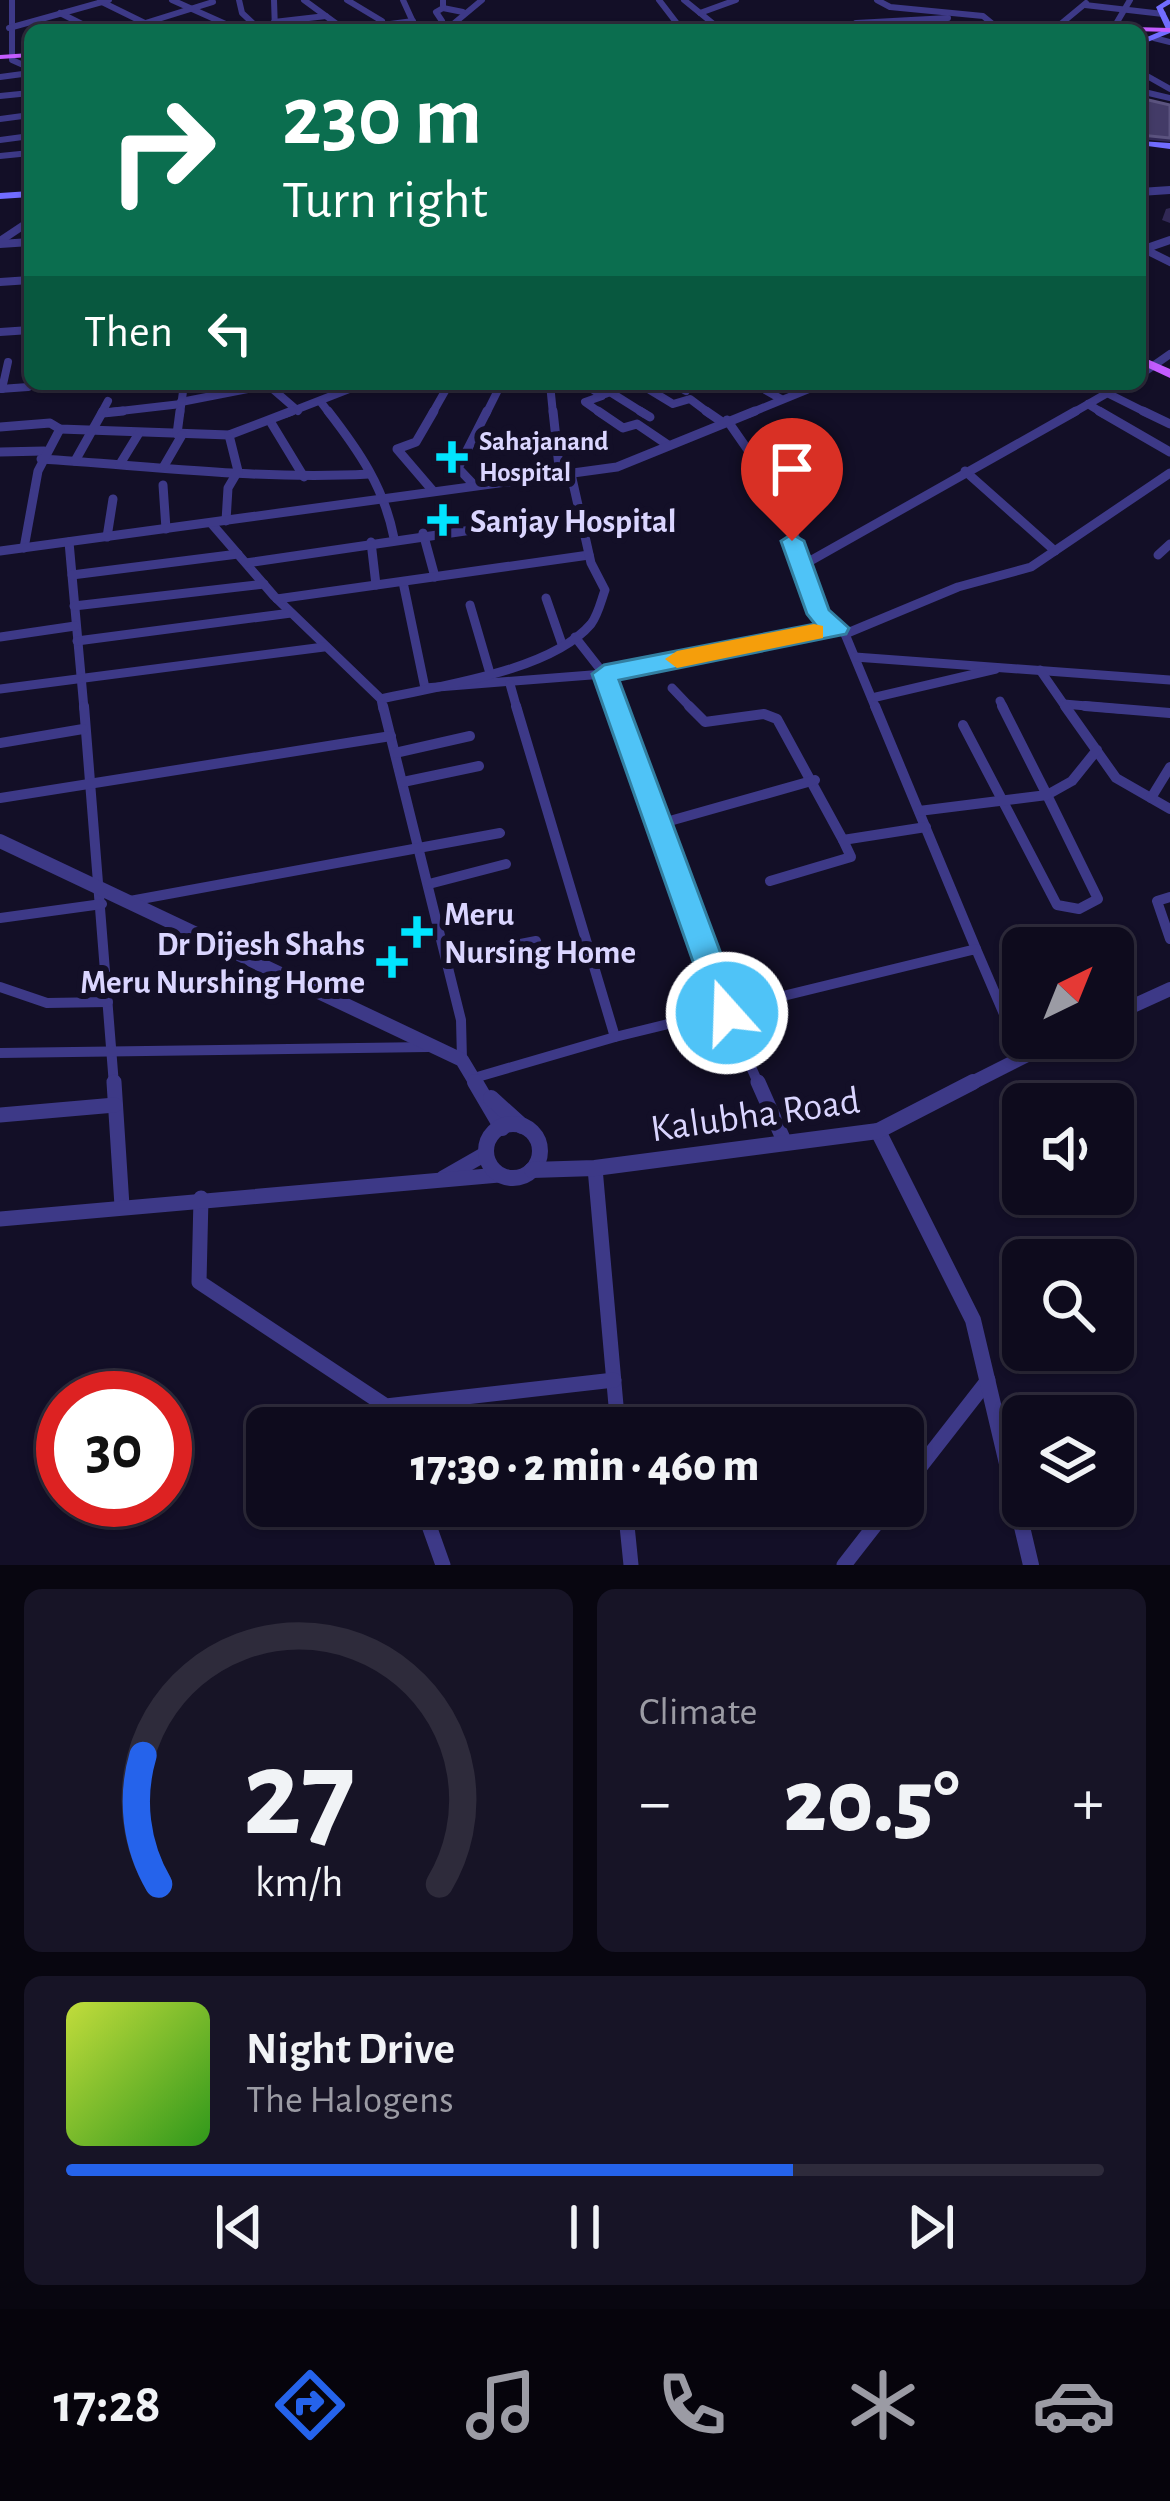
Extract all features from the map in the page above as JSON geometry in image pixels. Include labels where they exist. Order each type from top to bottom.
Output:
[{"type":"main road","points":[[1146,41],[1170,30],[1159,7],[1170,1]]},
{"type":"main road","points":[[0,58],[24,57]]},
{"type":"street","points":[[12,0],[6,30],[12,58],[24,67]]},
{"type":"street","points":[[172,0],[226,24]]},
{"type":"street","points":[[304,0],[336,24]]},
{"type":"street","points":[[348,0],[384,23]]},
{"type":"street","points":[[403,0],[411,24]]},
{"type":"street","points":[[452,24],[482,0]]},
{"type":"street","points":[[659,0],[677,24]]},
{"type":"street","points":[[684,0],[714,24]]},
{"type":"street","points":[[692,7],[710,0]]},
{"type":"street","points":[[700,13],[736,0]]},
{"type":"street","points":[[877,0],[890,7],[968,14],[992,24]]},
{"type":"street","points":[[1116,24],[1130,0]]},
{"type":"street","points":[[26,24],[102,1],[144,23]]},
{"type":"street","points":[[141,24],[214,2]]},
{"type":"street","points":[[1065,24],[1086,2],[1163,14]]},
{"type":"street","points":[[442,21],[436,12],[443,4],[464,12]]},
{"type":"street","points":[[0,13],[10,13]]},
{"type":"street","points":[[60,14],[81,24]]},
{"type":"street","points":[[856,22],[968,14]]},
{"type":"street","points":[[285,24],[326,16]]},
{"type":"street","points":[[377,24],[412,21]]},
{"type":"street","points":[[1154,38],[1170,42]]},
{"type":"street","points":[[1163,368],[1170,354]]},
{"type":"street","points":[[1,389],[8,362]]},
{"type":"street","points":[[164,466],[180,434],[183,390]]},
{"type":"street","points":[[103,413],[248,390]]},
{"type":"street","points":[[273,390],[298,410]]},
{"type":"street","points":[[0,427],[50,423],[60,429],[230,435],[340,390]]},
{"type":"street","points":[[433,491],[397,449],[416,442],[446,390]]},
{"type":"street","points":[[474,485],[458,468],[498,390]]},
{"type":"street","points":[[381,700],[562,644],[593,622],[605,590],[589,555],[565,475],[551,390]]},
{"type":"street","points":[[598,390],[650,417]]},
{"type":"street","points":[[614,390],[585,403],[622,428],[690,399],[724,421],[784,502],[819,614],[841,631],[855,657],[1002,1009]]},
{"type":"street","points":[[650,390],[673,404]]},
{"type":"street","points":[[766,390],[782,399]]},
{"type":"street","points":[[0,551],[617,467],[801,390]]},
{"type":"street","points":[[802,565],[1112,390]]},
{"type":"street","points":[[1107,393],[1170,424]]},
{"type":"street","points":[[75,461],[96,431],[108,400]]},
{"type":"street","points":[[320,401],[366,460],[369,474],[386,499],[394,538]]},
{"type":"street","points":[[1088,404],[1170,452]]},
{"type":"street","points":[[269,421],[304,477]]},
{"type":"street","points":[[637,424],[668,445]]},
{"type":"street","points":[[24,548],[30,494],[43,455],[60,429]]},
{"type":"street","points":[[120,464],[139,433]]},
{"type":"street","points":[[226,521],[228,488],[238,471],[230,435]]},
{"type":"street","points":[[0,452],[304,477],[369,474]]},
{"type":"street","points":[[965,471],[1055,551]]},
{"type":"street","points":[[425,688],[604,674],[841,631],[958,587],[1016,574],[1170,473]]},
{"type":"street","points":[[163,485],[166,529]]},
{"type":"street","points":[[107,537],[113,499]]},
{"type":"street","points":[[71,575],[567,516]]},
{"type":"street","points":[[211,523],[291,614],[381,700],[461,1020],[462,1060]]},
{"type":"street","points":[[423,533],[436,577]]},
{"type":"street","points":[[69,542],[101,896],[122,1206]]},
{"type":"street","points":[[371,542],[376,585]]},
{"type":"street","points":[[1158,555],[1170,544]]},
{"type":"street","points":[[277,599],[589,555]]},
{"type":"street","points":[[404,582],[425,688]]},
{"type":"street","points":[[74,606],[264,584]]},
{"type":"street","points":[[546,598],[562,644]]},
{"type":"street","points":[[470,605],[489,670]]},
{"type":"street","points":[[77,641],[291,614]]},
{"type":"street","points":[[0,637],[75,626]]},
{"type":"street","points":[[575,637],[604,674],[727,1013],[785,1143]]},
{"type":"street","points":[[0,689],[324,647]]},
{"type":"street","points":[[855,657],[1170,682]]},
{"type":"street","points":[[872,698],[1004,667]]},
{"type":"street","points":[[1040,670],[1117,778],[1170,809]]},
{"type":"street","points":[[510,684],[615,1037]]},
{"type":"street","points":[[672,688],[705,722],[764,714],[777,719],[815,780],[851,857],[770,881]]},
{"type":"street","points":[[963,725],[1057,905],[1085,908],[1098,899],[1000,700]]},
{"type":"street","points":[[1064,704],[1170,713]]},
{"type":"street","points":[[0,743],[83,729]]},
{"type":"street","points":[[0,798],[391,736]]},
{"type":"street","points":[[395,752],[470,736]]},
{"type":"street","points":[[919,811],[1047,795],[1072,781],[1097,750]]},
{"type":"street","points":[[403,782],[479,766]]},
{"type":"street","points":[[1151,798],[1170,767]]},
{"type":"street","points":[[659,824],[815,780]]},
{"type":"street","points":[[843,840],[926,827]]},
{"type":"street","points":[[130,901],[500,833]]},
{"type":"street","points":[[4,845],[101,896],[130,901],[462,1060],[502,1128]]},
{"type":"street","points":[[429,884],[506,864]]},
{"type":"street","points":[[0,918],[101,896]]},
{"type":"street","points":[[1170,897],[1157,901],[1170,939]]},
{"type":"street","points":[[446,958],[536,941]]},
{"type":"street","points":[[478,1083],[615,1037],[976,949]]},
{"type":"street","points":[[0,988],[47,1003],[108,1002]]},
{"type":"street","points":[[1134,1005],[1170,989]]},
{"type":"street","points":[[0,1053],[436,1047]]},
{"type":"street","name":"Kalubha Road","points":[[532,1170],[588,1168],[878,1131],[1016,1059]]},
{"type":"street","points":[[0,1219],[201,1198],[499,1175],[517,1178],[532,1170],[541,1150],[536,1135],[478,1083]]},
{"type":"street","points":[[0,1115],[115,1105]]},
{"type":"street","points":[[435,1182],[485,1154],[489,1138],[502,1128],[522,1126]]},
{"type":"street","points":[[878,1131],[974,1320],[1031,1565]]},
{"type":"street","points":[[541,1150],[588,1168],[616,1407]]},
{"type":"street","points":[[485,1154],[499,1175]]},
{"type":"street","points":[[201,1198],[199,1282],[386,1406],[614,1380]]},
{"type":"street","points":[[924,1462],[990,1377]]},
{"type":"street","points":[[429,1527],[443,1565]]},
{"type":"street","points":[[627,1527],[631,1565]]},
{"type":"street","points":[[844,1565],[874,1527]]},
{"type":"building","points":[[1146,99],[1170,105],[1170,138],[1146,136]]},
{"type":"slow traffic","points":[[677,659],[814,632]]},
{"type":"place","name":"Sahajanand Hospital","points":[[452,457]]},
{"type":"place","name":"Sanjay Hospital","points":[[443,520]]},
{"type":"place","name":"Meru Nursing Home","points":[[417,932]]},
{"type":"place","name":"Dr Dijesh Shahs Meru Nurshing Home","points":[[392,962]]},
{"type":"route","points":[[727,1013],[604,674],[837,628],[819,614],[792,541]]}]
